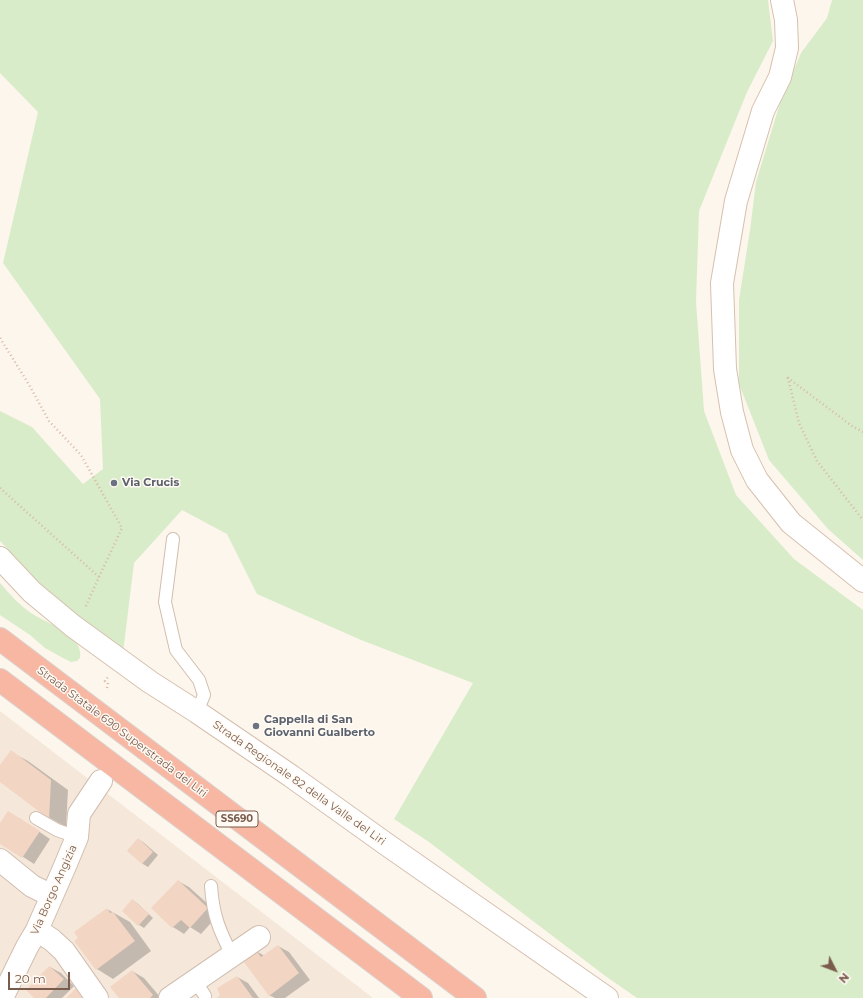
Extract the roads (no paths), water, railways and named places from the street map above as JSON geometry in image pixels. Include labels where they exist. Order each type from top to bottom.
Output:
[{"type":"highway","name":"Strada Statale 690 Superstrada del Liri","points":[[0,639],[474,998]]},
{"type":"highway","name":"SS690","points":[[0,680],[421,998]]},
{"type":"main road","points":[[782,0],[786,20],[787,48],[780,76],[763,111],[736,201],[722,284],[725,369],[732,412],[742,450],[758,480],[791,523],[863,581]]},
{"type":"main road","name":"Strada Regionale 82 della Valle del Liri","points":[[0,558],[32,592],[73,626],[150,682],[292,776],[607,998]]},
{"type":"main road","name":"Via Borgo Angizia","points":[[2,998],[37,930],[66,866],[77,837],[79,814],[101,781]]},
{"type":"main road","points":[[0,860],[32,886],[52,896]]},
{"type":"main road","points":[[37,930],[52,940],[64,951],[97,998]]},
{"type":"main road","points":[[170,998],[200,988],[232,956],[259,937]]},
{"type":"lane","points":[[173,539],[165,602],[176,650],[199,680],[204,695],[197,712]]},
{"type":"lane","points":[[36,818],[57,830],[77,837]]},
{"type":"lane","points":[[211,886],[213,906],[219,930],[232,956]]},
{"type":"place","name":"Via Crucis","points":[[114,483]]},
{"type":"place","name":"Cappella di San Giovanni Gualberto","points":[[256,726]]}]
